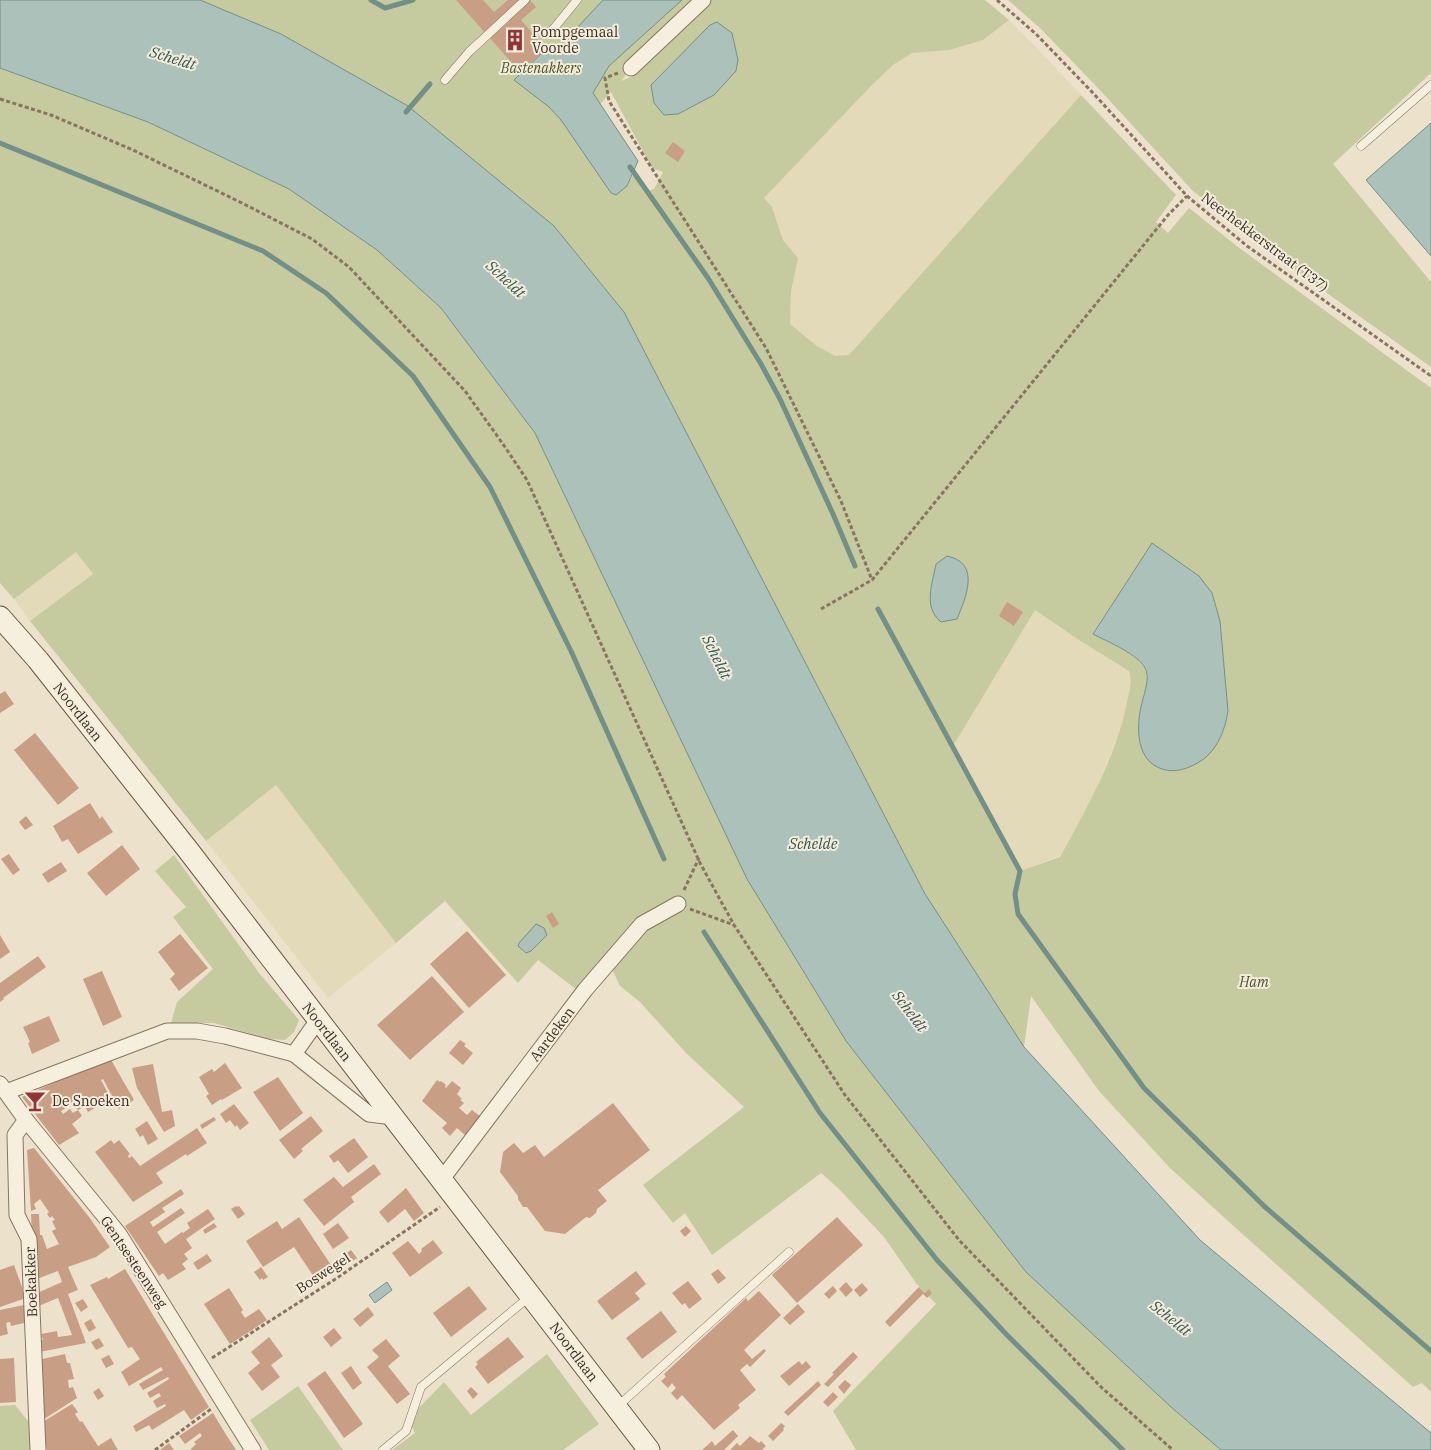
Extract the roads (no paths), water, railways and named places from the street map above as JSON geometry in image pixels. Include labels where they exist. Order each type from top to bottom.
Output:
[{"type":"street","points":[[631,68],[703,0]]},
{"type":"street","name":"Noordlaan","points":[[0,617],[44,668],[188,850],[649,1450]]},
{"type":"street","name":"Aardeken","points":[[442,1179],[585,990],[642,924],[678,904]]},
{"type":"street","points":[[294,1054],[318,1020]]},
{"type":"street","points":[[3,1088],[167,1031],[197,1031],[294,1054],[369,1114],[393,1117]]},
{"type":"street","name":"Gentsesteenweg","points":[[3,1088],[26,1120],[119,1234],[253,1450]]},
{"type":"street","name":"Boekakker","points":[[26,1120],[15,1135],[17,1205],[18,1215],[29,1238],[38,1450]]},
{"type":"lane","points":[[445,80],[469,52],[525,0]]},
{"type":"lane","points":[[550,33],[577,0]]},
{"type":"lane","points":[[1361,146],[1431,85]]},
{"type":"lane","points":[[616,1408],[789,1252]]},
{"type":"lane","points":[[383,1450],[406,1431],[420,1387],[531,1296]]},
{"type":"water","name":"Schelde","points":[[0,0],[200,0],[281,34],[408,106],[554,226],[624,312],[925,894],[1024,1047],[1200,1240],[1431,1433],[1431,1450],[1221,1450],[1171,1407],[1026,1272],[846,1041],[747,879],[535,433],[441,308],[377,250],[289,189],[148,122],[0,68]]},
{"type":"water","points":[[603,0],[682,0],[609,66],[593,93],[638,161],[627,186],[616,195],[611,193],[561,120],[549,107],[514,80],[546,49],[560,52],[575,30]]},
{"type":"water","points":[[717,22],[732,33],[738,60],[736,71],[714,95],[678,114],[664,115],[654,103],[651,85],[710,25]]},
{"type":"water","points":[[1431,123],[1431,256],[1366,180]]},
{"type":"water","points":[[1152,543],[1199,576],[1212,593],[1220,621],[1228,711],[1221,737],[1205,758],[1185,769],[1173,771],[1154,765],[1147,759],[1140,744],[1139,716],[1146,688],[1146,670],[1130,654],[1093,634]]},
{"type":"water","points":[[947,556],[958,560],[964,566],[968,582],[967,591],[957,619],[941,622],[932,610],[930,595],[936,564]]},
{"type":"water","points":[[536,924],[544,928],[547,935],[531,951],[526,953],[518,946],[519,943]]},
{"type":"water","points":[[387,1282],[392,1290],[375,1303],[369,1295]]},
{"type":"waterway","points":[[371,0],[385,8],[413,0]]},
{"type":"waterway","points":[[406,112],[430,84]]},
{"type":"waterway","points":[[0,143],[263,251],[326,293],[413,376],[490,487],[571,651],[664,859]]},
{"type":"waterway","points":[[630,167],[708,278],[761,364],[780,399],[855,566]]},
{"type":"waterway","points":[[878,609],[1020,871],[1015,894],[1018,914],[1144,1088],[1264,1206],[1431,1351]]},
{"type":"waterway","points":[[704,932],[820,1113],[937,1260],[1007,1335],[1123,1450]]},
{"type":"place","name":"Pompgemaal Voorde","points":[[515,40]]},
{"type":"place","name":"De Snoeken","points":[[35,1101]]},
{"type":"water label","name":"Scheldt","points":[[173,58]]},
{"type":"water label","name":"Scheldt","points":[[506,279]]},
{"type":"water label","name":"Scheldt","points":[[717,657]]},
{"type":"water label","name":"Scheldt","points":[[910,1011]]},
{"type":"water label","name":"Scheldt","points":[[1171,1318]]},
{"type":"park label","name":"Bastenakkers","points":[[541,68]]},
{"type":"park label","name":"Ham","points":[[1254,982]]}]
